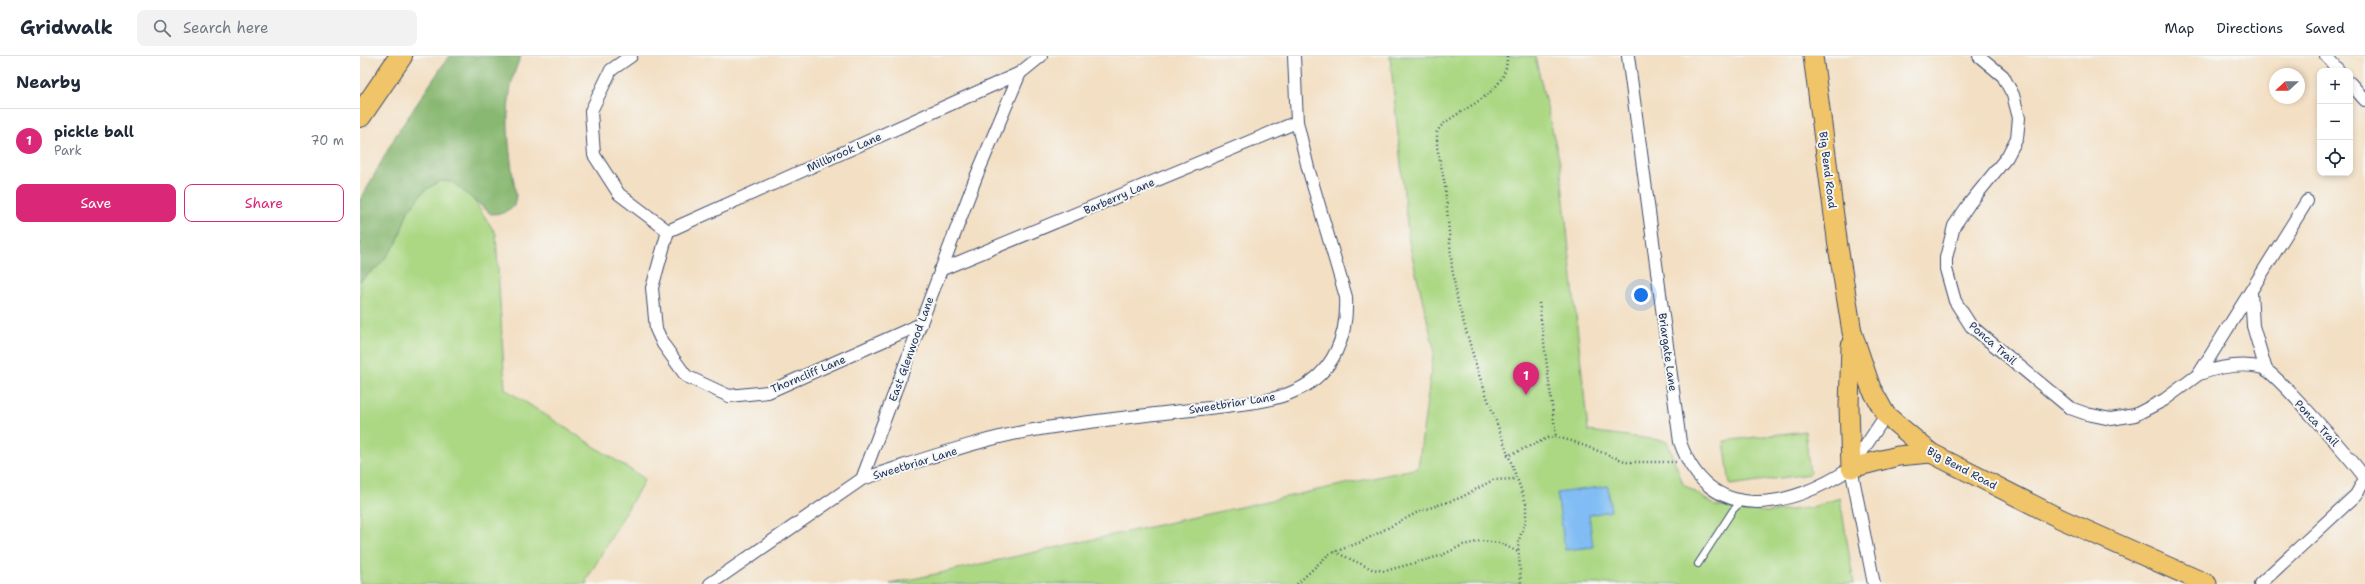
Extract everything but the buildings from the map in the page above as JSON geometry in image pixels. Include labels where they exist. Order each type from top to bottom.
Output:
[{"type":"highway","points":[[360,116],[401,56]]},
{"type":"main road","name":"Big Bend Road","points":[[1813,56],[1838,246],[1852,332],[1871,388],[1886,415],[1930,453],[2061,519],[2207,584]]},
{"type":"main road","points":[[1852,332],[1849,406],[1851,468],[1898,456],[1930,453]]},
{"type":"street","points":[[631,56],[611,70],[591,110],[594,155],[619,194],[668,232]]},
{"type":"street","name":"East Glenwood Lane","points":[[862,479],[976,177],[1020,74],[1041,56]]},
{"type":"street","name":"Sweetbriar Lane","points":[[862,479],[1000,437],[1045,428],[1257,402],[1297,390],[1315,380],[1335,355],[1343,336],[1347,316],[1346,297],[1308,168],[1297,122],[1294,56]]},
{"type":"street","name":"Briargate Lane","points":[[1628,56],[1680,442],[1686,458],[1708,485],[1720,496],[1741,502],[1788,498],[1828,483],[1851,468]]},
{"type":"street","name":"Ponca Trail","points":[[1979,56],[2002,76],[2013,95],[2019,118],[2017,138],[2007,157],[1969,204],[1954,226],[1946,258],[1946,269],[1955,301],[1971,326],[2070,408],[2111,419],[2140,412],[2164,400],[2199,374],[2217,368],[2242,365],[2266,370]]},
{"type":"street","points":[[2326,56],[2336,68]]},
{"type":"street","name":"Millbrook Lane","points":[[668,232],[1020,74]]},
{"type":"street","points":[[2353,86],[2365,100]]},
{"type":"street","name":"Barberry Lane","points":[[940,270],[1297,122]]},
{"type":"street","name":"Ponca Trail","points":[[2199,374],[2307,201]]},
{"type":"street","name":"Thorncliff Lane","points":[[668,232],[652,288],[656,329],[663,344],[686,376],[729,396],[768,392],[921,324]]},
{"type":"street","name":"Ponca Trail","points":[[2251,292],[2253,326],[2266,370],[2346,455],[2365,479],[2356,495],[2260,584]]},
{"type":"street","points":[[1874,584],[1851,468],[1886,415]]},
{"type":"street","points":[[710,584],[862,479]]},
{"type":"lane","points":[[1698,564],[1733,510],[1741,502]]},
{"type":"path","points":[[1507,56],[1506,68],[1498,83],[1479,102],[1440,126],[1437,132],[1436,147],[1445,185],[1452,268],[1466,336],[1515,479],[1523,493],[1527,512],[1520,533],[1518,553],[1521,584]]},
{"type":"path","points":[[1539,303],[1556,438]]},
{"type":"path","points":[[1507,456],[1548,438],[1556,438],[1572,441],[1627,462],[1678,462],[1686,458]]},
{"type":"path","points":[[1297,584],[1319,562],[1334,552],[1361,542],[1420,511],[1460,498],[1493,480],[1515,479]]},
{"type":"path","points":[[1334,552],[1372,568],[1385,571],[1440,556],[1463,545],[1481,541],[1500,543],[1518,553]]},
{"type":"green space","points":[[449,56],[521,56],[514,73],[508,108],[509,143],[516,196],[514,206],[503,213],[491,214],[452,182],[441,181],[424,191],[408,211],[397,243],[379,266],[360,281],[360,201],[396,135]]},
{"type":"green space","points":[[1390,56],[1535,56],[1560,163],[1588,431],[1667,441],[1683,484],[1716,506],[1767,512],[1809,508],[1840,498],[1854,584],[890,584],[1418,468],[1434,349],[1409,243]]},
{"type":"green space","points":[[441,150],[496,234],[505,389],[645,479],[586,581],[588,584],[360,584],[360,280]]},
{"type":"green space","points":[[1805,431],[1810,474],[1730,485],[1724,441]]},
{"type":"water","points":[[1608,486],[1611,511],[1589,515],[1593,547],[1565,550],[1557,493]]},
{"type":"place","name":"pickle ball","points":[[1526,395]]}]
